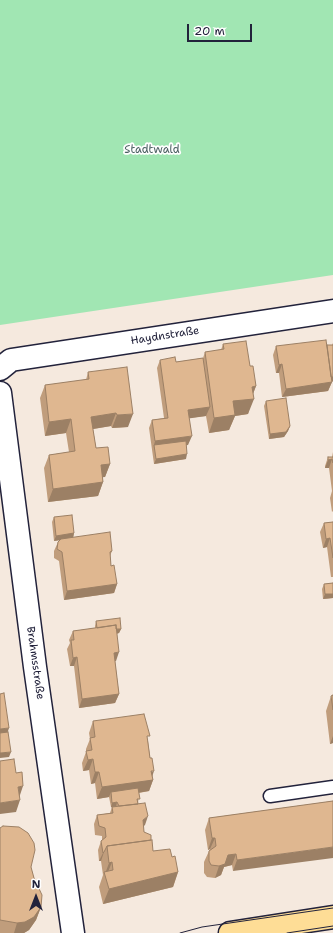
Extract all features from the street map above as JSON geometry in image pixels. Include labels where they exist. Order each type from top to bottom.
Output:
[{"type":"main road","points":[[230,933],[333,917]]},
{"type":"street","name":"Haydnstraße","points":[[0,368],[11,360],[333,311]]},
{"type":"street","name":"Brahmsstraße","points":[[0,393],[35,667],[73,933]]},
{"type":"lane","points":[[270,796],[333,787]]},
{"type":"green space","name":"Stadtwald","points":[[0,0],[333,0],[333,275],[0,325]]},
{"type":"building","points":[[326,340],[332,382],[286,389],[282,364],[279,365],[276,346]]},
{"type":"building","points":[[246,341],[250,366],[253,366],[256,386],[252,387],[254,399],[233,401],[235,415],[214,418],[205,352],[224,349],[223,344]]},
{"type":"building","points":[[327,345],[333,345],[333,377],[331,377]]},
{"type":"building","points":[[175,357],[176,362],[203,358],[210,407],[188,410],[192,436],[155,441],[152,420],[168,418],[160,360]]},
{"type":"building","points":[[127,367],[133,414],[117,415],[116,413],[91,417],[96,448],[108,447],[110,464],[101,465],[103,482],[53,489],[49,455],[75,451],[71,419],[49,422],[45,385],[89,379],[88,372]]},
{"type":"building","points":[[286,398],[290,426],[286,432],[270,434],[266,401]]},
{"type":"building","points":[[186,441],[187,454],[156,459],[154,445]]},
{"type":"building","points":[[328,457],[333,457],[333,463],[332,459],[328,460]]},
{"type":"building","points":[[72,515],[74,533],[56,536],[54,517]]},
{"type":"building","points":[[333,522],[333,558],[330,538],[326,539],[324,523]]},
{"type":"building","points":[[110,532],[112,551],[110,552],[111,566],[114,565],[117,584],[67,591],[62,552],[57,549],[58,542],[61,539]]},
{"type":"building","points":[[333,583],[333,594],[325,594],[324,584]]},
{"type":"building","points":[[120,618],[121,629],[116,629],[116,625],[97,628],[96,621]]},
{"type":"building","points":[[116,625],[119,652],[114,653],[119,694],[82,699],[77,657],[73,658],[71,640],[74,640],[73,631]]},
{"type":"building","points":[[4,693],[9,728],[0,729],[0,694]]},
{"type":"building","points":[[333,695],[333,710],[331,696]]},
{"type":"building","points":[[144,714],[150,736],[147,736],[150,758],[152,758],[154,771],[151,771],[153,780],[102,787],[99,772],[95,772],[93,759],[88,760],[86,751],[92,750],[90,738],[95,737],[93,721]]},
{"type":"building","points":[[8,732],[11,752],[0,753],[0,733]]},
{"type":"building","points":[[14,759],[16,773],[22,772],[23,786],[18,787],[20,800],[0,803],[0,761]]},
{"type":"building","points":[[138,788],[140,799],[137,799],[138,804],[119,806],[117,802],[112,803],[111,792]]},
{"type":"building","points":[[333,801],[333,847],[237,860],[236,854],[228,855],[225,864],[219,866],[211,865],[209,861],[209,851],[216,846],[215,838],[212,838],[209,818]]},
{"type":"building","points":[[145,803],[148,816],[143,820],[144,832],[151,835],[151,840],[107,846],[103,853],[101,841],[106,837],[105,828],[99,826],[97,815],[113,813],[112,807]]},
{"type":"building","points":[[3,826],[19,827],[28,833],[34,843],[35,850],[31,867],[34,878],[42,895],[41,907],[34,917],[25,922],[17,923],[0,920],[0,828]]},
{"type":"building","points":[[152,840],[153,851],[170,849],[172,857],[175,856],[178,872],[109,889],[104,872],[113,870],[112,862],[109,863],[107,846]]},
{"type":"tram line","points":[[180,933],[202,927],[333,908]]},
{"type":"tram line","points":[[287,933],[333,926]]}]
